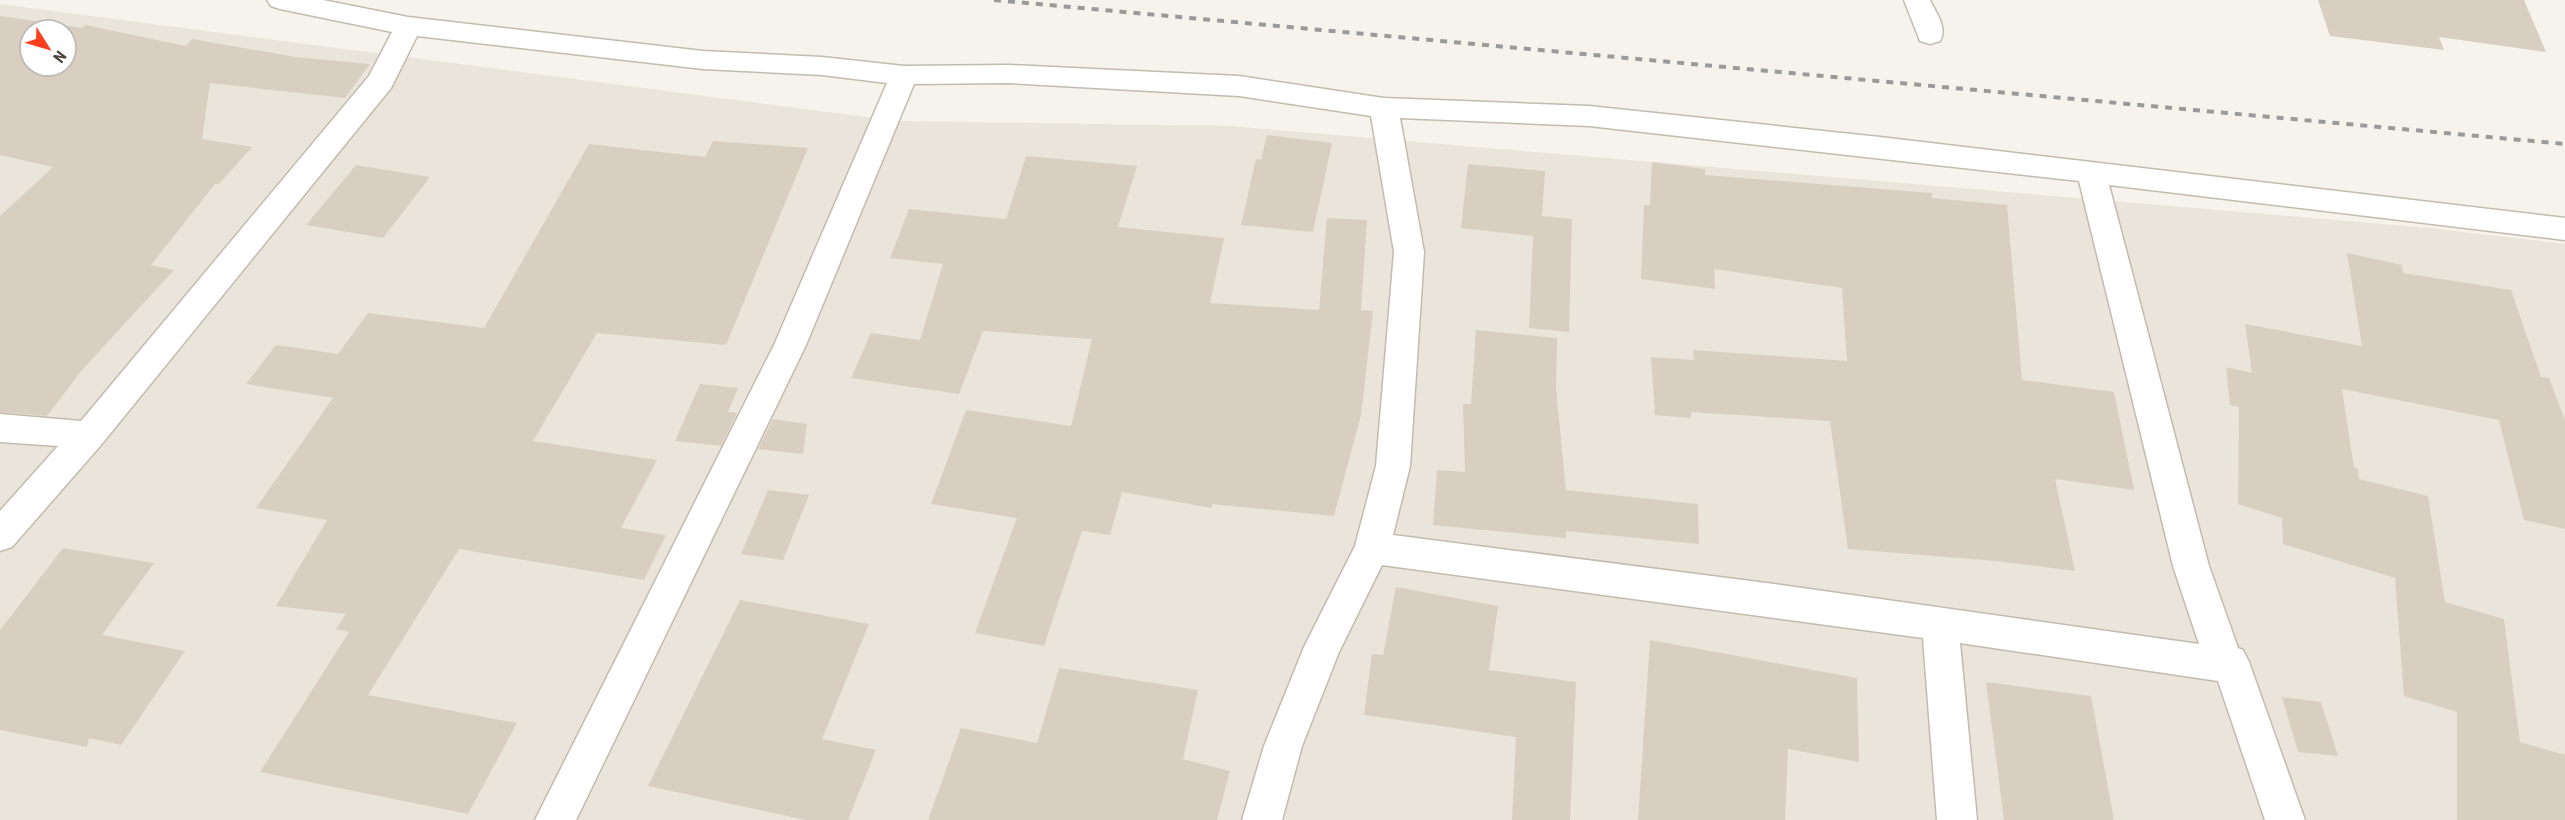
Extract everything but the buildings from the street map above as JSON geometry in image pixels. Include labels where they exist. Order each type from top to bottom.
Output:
[{"type":"street","points":[[280,0],[408,26],[703,60],[822,66],[904,75],[1009,74],[1239,86],[1384,108],[1589,116],[2091,172],[2565,229]]},
{"type":"street","points":[[1917,0],[1929,26],[1930,36]]},
{"type":"street","points":[[0,536],[89,435],[381,81],[408,26]]},
{"type":"street","points":[[555,820],[790,345],[904,75]]},
{"type":"street","points":[[1262,820],[1283,746],[1322,647],[1372,548],[1394,466],[1408,252],[1384,108]]},
{"type":"street","points":[[2091,172],[2191,566],[2225,665]]},
{"type":"street","points":[[0,428],[89,435]]},
{"type":"street","points":[[1372,548],[1782,601],[2225,665],[2230,662],[2284,820]]},
{"type":"street","points":[[1940,624],[1957,820]]},
{"type":"shaded area","points":[[0,4],[897,121],[1230,126],[2430,228],[2565,244],[2565,820],[0,820]]},
{"type":"railway","points":[[994,0],[2565,144]]}]
